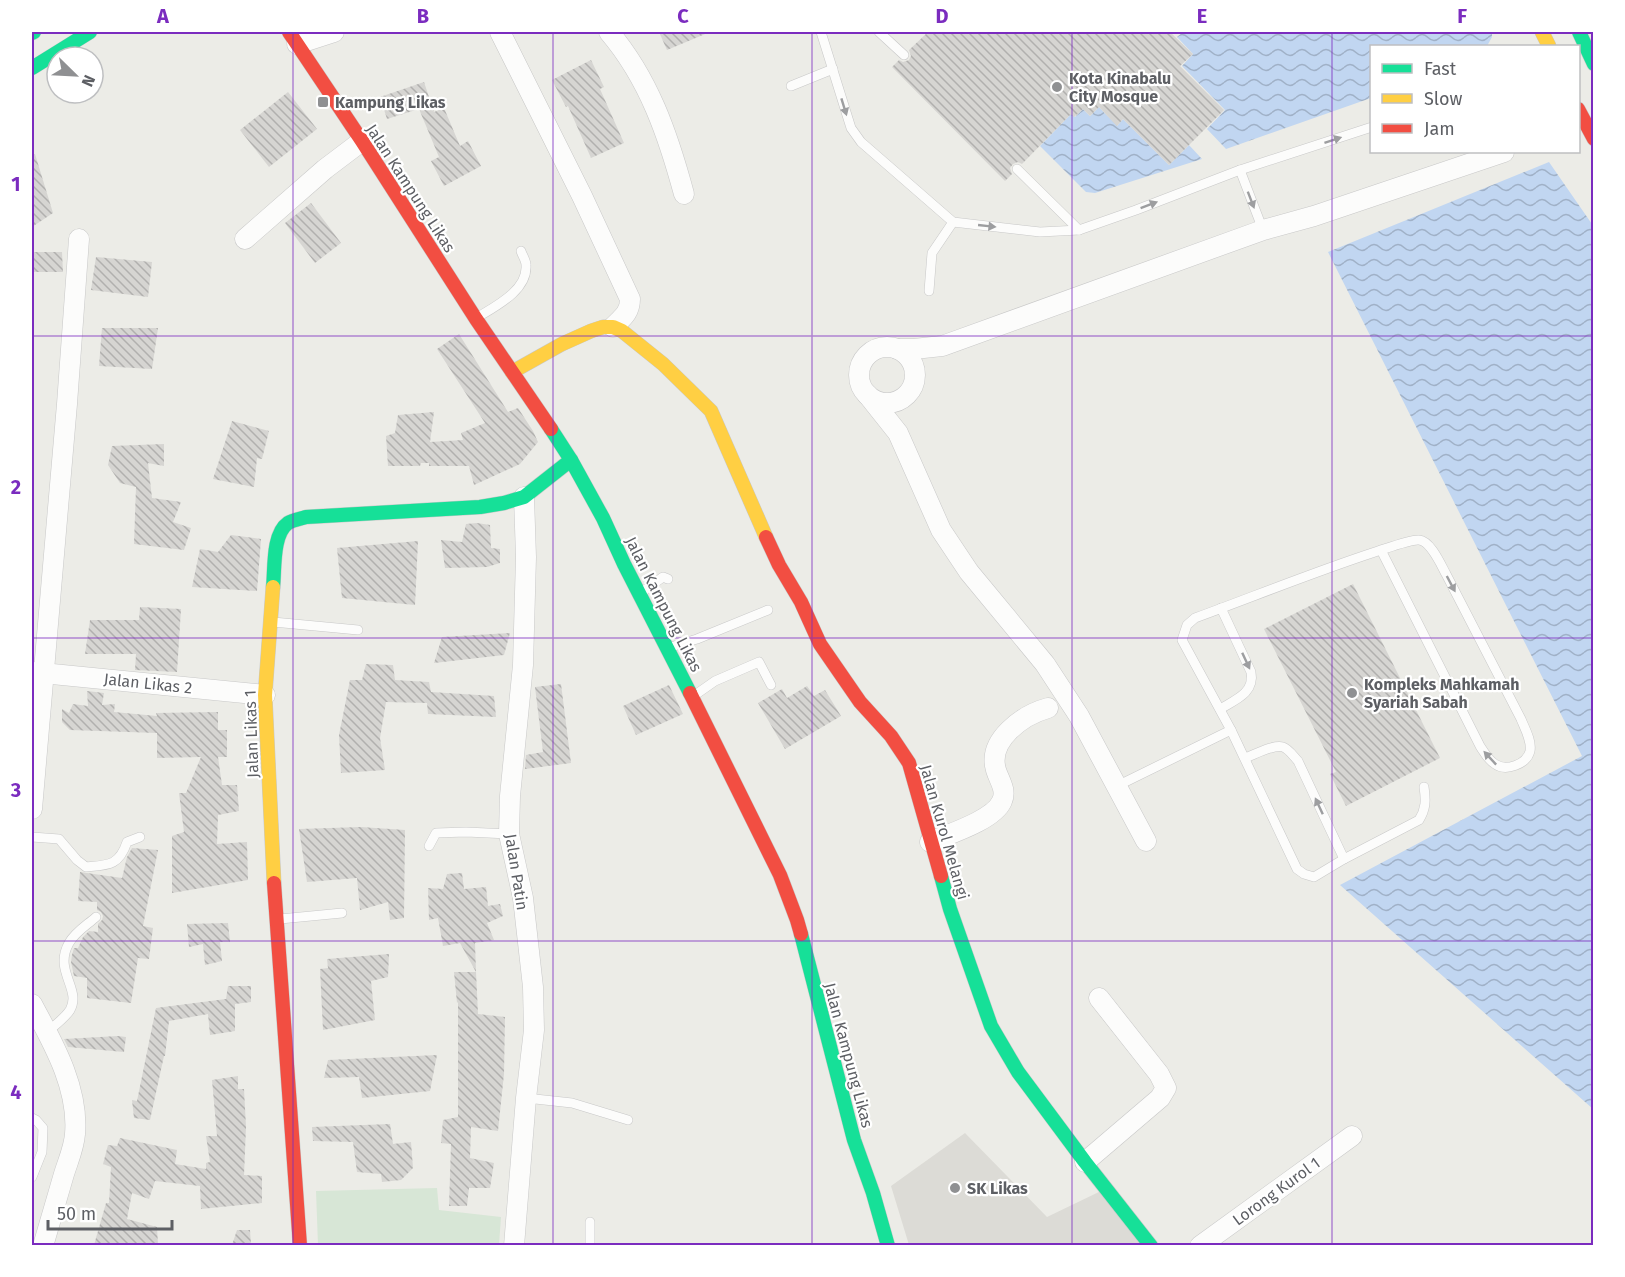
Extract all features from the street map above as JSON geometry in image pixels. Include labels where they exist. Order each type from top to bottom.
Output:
[{"type":"main road","points":[[32,68],[90,32]]},
{"type":"main road","points":[[1579,32],[1593,64]]},
{"type":"main road","name":"Jalan Kampung Likas","points":[[291,35],[571,460],[693,696],[776,866],[797,921],[854,1140],[888,1245]]},
{"type":"main road","points":[[512,372],[553,348],[602,328],[613,327]]},
{"type":"main road","name":"Jalan Kurol Melangi","points":[[613,327],[644,348],[711,411],[779,565],[801,602],[820,644],[860,702],[891,736],[909,763],[960,940],[991,1026],[1018,1072],[1151,1245]]},
{"type":"main road","name":"Jalan Likas 1","points":[[300,1245],[270,822],[265,695],[277,538],[280,529],[286,523],[306,517],[480,507],[504,503],[524,498],[571,460]]},
{"type":"street","points":[[291,35],[334,32]]},
{"type":"street","points":[[500,32],[582,196],[630,299],[627,315],[613,327]]},
{"type":"street","points":[[609,32],[621,45],[658,112],[671,146],[684,194]]},
{"type":"street","points":[[245,239],[325,169],[362,141]]},
{"type":"street","points":[[1146,841],[1079,716],[1045,664],[969,572],[941,530],[898,433],[862,387],[859,377],[864,360],[879,348],[914,349],[942,345],[1263,230],[1314,216],[1501,153]]},
{"type":"street","points":[[32,809],[38,672],[67,404],[79,239]]},
{"type":"street","points":[[898,433],[899,417],[912,386],[925,362],[942,345]]},
{"type":"street","points":[[867,394],[882,403],[892,403],[900,400],[912,386],[915,369],[912,360],[897,348]]},
{"type":"street","name":"Jalan Patin","points":[[514,1245],[534,1030],[533,987],[523,898],[509,834],[510,796],[523,664],[526,557],[524,498]]},
{"type":"street","name":"Jalan Likas 2","points":[[38,672],[265,695]]},
{"type":"street","points":[[930,842],[987,818],[1002,802],[1003,787],[995,768],[994,756],[999,741],[1028,716],[1048,708]]},
{"type":"street","points":[[1085,1162],[1161,1098],[1166,1088],[1159,1074],[1099,998]]},
{"type":"street","points":[[32,1004],[65,1072],[75,1110],[75,1134],[71,1151],[43,1245]]},
{"type":"street","name":"Lorong Kurol 1","points":[[1200,1245],[1352,1136]]},
{"type":"lane","points":[[821,32],[851,128],[861,142],[953,222],[1040,232],[1079,230],[1240,170],[1370,127]]},
{"type":"lane","points":[[879,32],[904,56]]},
{"type":"lane","points":[[790,86],[833,69]]},
{"type":"lane","points":[[1017,169],[1079,230]]},
{"type":"lane","points":[[1240,170],[1263,230]]},
{"type":"lane","points":[[929,291],[932,253],[953,222]]},
{"type":"lane","points":[[476,319],[496,306],[521,284],[526,264],[520,251]]},
{"type":"lane","points":[[1381,550],[1480,746],[1498,766],[1508,767],[1522,762],[1530,753],[1530,748],[1521,719],[1435,554],[1424,541],[1417,539],[1381,550],[1195,618],[1187,626],[1182,640],[1232,730],[1297,869],[1304,874],[1314,877],[1419,820],[1424,813],[1426,802],[1424,787]]},
{"type":"lane","points":[[640,594],[663,577],[668,579]]},
{"type":"lane","points":[[1220,710],[1247,692],[1252,679],[1251,672],[1221,608]]},
{"type":"lane","points":[[668,648],[697,639],[768,610]]},
{"type":"lane","points":[[270,622],[358,630]]},
{"type":"lane","points":[[693,696],[715,681],[759,662],[771,686]]},
{"type":"lane","points":[[1116,786],[1232,730]]},
{"type":"lane","points":[[1245,759],[1279,747],[1284,747],[1294,756],[1344,859]]},
{"type":"lane","points":[[429,846],[435,833],[509,834]]},
{"type":"lane","points":[[32,837],[58,839],[86,867],[111,865],[123,853],[127,842],[140,837]]},
{"type":"lane","points":[[277,920],[342,913]]},
{"type":"lane","points":[[47,1032],[69,1011],[73,1003],[73,993],[63,965],[64,953],[70,941],[96,917]]},
{"type":"lane","points":[[526,1098],[572,1103],[628,1120]]},
{"type":"lane","points":[[32,1118],[43,1128],[42,1152],[32,1177]]},
{"type":"lane","points":[[590,1222],[590,1245]]},
{"type":"shaded area","name":"SK Likas","points":[[965,1133],[1047,1217],[1103,1190],[1147,1245],[909,1245],[891,1186]]},
{"type":"green space","points":[[437,1188],[439,1210],[501,1217],[499,1245],[318,1245],[316,1191]]},
{"type":"water","points":[[1183,32],[1492,32],[1488,45],[1370,45],[1370,98],[1226,149],[1207,129],[1225,110],[1182,66],[1193,54],[1177,37]]},
{"type":"water","points":[[1099,107],[1117,126],[1123,119],[1169,165],[1189,145],[1202,159],[1095,193],[1086,192],[1040,146],[1071,114],[1075,117],[1083,109],[1090,116]]},
{"type":"water","points":[[1549,162],[1594,227],[1593,1109],[1340,885],[1582,756],[1328,252]]},
{"type":"building","points":[[659,32],[710,32],[667,50]]},
{"type":"building","name":"Kota Kinabalu City Mosque","points":[[928,32],[1170,32],[1193,54],[1180,66],[1224,110],[1169,165],[1123,119],[1117,126],[1099,107],[1090,116],[1083,109],[1074,117],[1071,114],[1022,164],[1018,162],[1013,164],[1010,168],[1012,174],[1005,181],[892,67],[899,60],[903,62],[909,60],[911,56],[909,50]]},
{"type":"building","points":[[591,60],[604,87],[600,89],[624,143],[591,158],[568,106],[566,107],[552,80]]},
{"type":"building","points":[[424,82],[434,112],[444,108],[460,146],[468,141],[481,166],[444,186],[431,161],[439,157],[419,109],[387,119],[380,97]]},
{"type":"building","points":[[288,92],[317,129],[269,167],[240,130]]},
{"type":"building","points":[[32,154],[35,154],[53,213],[32,227]]},
{"type":"building","points":[[311,203],[341,243],[315,263],[285,223]]},
{"type":"building","points":[[32,252],[62,252],[63,272],[32,272]]},
{"type":"building","points":[[96,257],[152,262],[148,297],[91,290]]},
{"type":"building","points":[[102,328],[158,328],[152,369],[99,366]]},
{"type":"building","points":[[459,334],[508,412],[518,408],[538,442],[520,464],[474,485],[469,466],[429,466],[429,463],[421,463],[420,466],[388,466],[386,436],[395,433],[398,415],[434,412],[430,442],[463,440],[461,433],[485,423],[437,349]]},
{"type":"building","points":[[232,421],[269,431],[262,459],[257,458],[254,487],[213,479]]},
{"type":"building","points":[[164,444],[164,466],[148,463],[152,498],[181,502],[173,522],[191,528],[184,550],[134,544],[136,487],[120,483],[108,465],[112,446]]},
{"type":"building","points":[[466,524],[490,525],[491,548],[500,549],[500,563],[487,567],[445,568],[441,540],[462,542]]},
{"type":"building","points":[[231,535],[261,539],[257,591],[192,587],[200,549],[218,552]]},
{"type":"building","points":[[418,541],[415,605],[342,598],[337,548]]},
{"type":"building","name":"Kompleks Mahkamah Syariah Sabah","points":[[1353,584],[1440,758],[1346,806],[1330,774],[1336,772],[1264,629]]},
{"type":"building","points":[[140,607],[181,609],[177,672],[135,670],[136,654],[85,654],[90,620],[139,620]]},
{"type":"building","points":[[510,633],[504,655],[434,663],[442,637]]},
{"type":"building","points":[[366,664],[393,665],[395,680],[429,682],[431,692],[494,696],[496,717],[428,714],[427,703],[386,702],[380,738],[385,770],[341,773],[339,735],[350,680],[362,680]]},
{"type":"building","points":[[561,684],[571,763],[525,769],[526,755],[543,752],[535,687]]},
{"type":"building","points":[[669,685],[683,714],[636,735],[623,706]]},
{"type":"building","points":[[807,686],[814,696],[825,690],[841,716],[785,749],[758,703],[782,689],[787,698]]},
{"type":"building","points":[[87,691],[104,693],[102,705],[115,704],[114,712],[157,716],[156,713],[218,712],[218,730],[227,730],[227,757],[218,757],[222,785],[237,785],[239,811],[218,815],[217,844],[247,842],[248,880],[172,893],[172,836],[184,832],[179,793],[186,793],[201,757],[157,758],[157,733],[70,730],[62,722],[62,709],[69,713],[73,704],[88,706]]},
{"type":"building","points":[[361,827],[405,830],[404,918],[390,920],[388,902],[360,910],[357,878],[307,882],[299,829]]},
{"type":"building","points":[[132,848],[158,850],[143,926],[153,928],[149,959],[138,958],[131,1003],[87,998],[87,978],[74,976],[72,955],[74,948],[78,948],[89,931],[98,932],[98,924],[103,916],[97,910],[97,902],[78,901],[80,872],[122,878],[127,857]]},
{"type":"building","points":[[462,873],[464,889],[486,887],[488,906],[500,904],[503,916],[487,923],[494,940],[475,943],[476,972],[460,943],[443,946],[438,918],[429,920],[428,888],[443,889],[447,874]]},
{"type":"building","points":[[228,923],[230,942],[220,942],[222,961],[205,965],[203,944],[189,947],[187,924]]},
{"type":"building","points":[[389,954],[388,977],[371,981],[375,1020],[323,1030],[320,969],[328,968],[327,959]]},
{"type":"building","points":[[454,972],[476,972],[478,1014],[505,1017],[504,1074],[498,1131],[471,1127],[470,1158],[494,1163],[490,1188],[469,1188],[467,1206],[449,1206],[451,1144],[441,1143],[443,1120],[458,1117],[458,1002]]},
{"type":"building","points":[[228,986],[251,986],[251,1002],[235,1004],[235,1031],[210,1035],[208,1014],[169,1021],[165,1056],[150,1120],[134,1118],[132,1100],[137,1101],[156,1008],[226,999]]},
{"type":"building","points":[[126,1037],[124,1052],[68,1047],[64,1039]]},
{"type":"building","points":[[437,1055],[430,1091],[362,1098],[359,1077],[324,1078],[328,1060]]},
{"type":"building","points":[[238,1076],[238,1089],[244,1089],[246,1127],[244,1175],[262,1176],[262,1203],[201,1209],[200,1186],[155,1181],[149,1199],[132,1193],[127,1219],[157,1227],[158,1245],[94,1245],[106,1203],[109,1203],[111,1167],[103,1164],[108,1145],[117,1146],[120,1138],[177,1150],[175,1164],[206,1169],[206,1163],[210,1162],[206,1136],[217,1136],[212,1080]]},
{"type":"building","points":[[390,1124],[393,1144],[411,1142],[413,1168],[401,1180],[382,1182],[381,1174],[357,1172],[353,1142],[313,1141],[312,1127]]},
{"type":"building","points":[[237,1230],[250,1230],[251,1245],[232,1245]]},
{"type":"traffic: fast","points":[[32,68],[90,32]]},
{"type":"traffic: fast","points":[[1579,32],[1594,64]]},
{"type":"traffic: fast","points":[[551,429],[603,518],[690,693]]},
{"type":"traffic: fast","points":[[273,587],[274,562],[279,535],[290,522],[306,517],[480,507],[504,503],[524,497],[571,460]]},
{"type":"traffic: fast","points":[[941,876],[950,909],[991,1026],[1018,1072],[1151,1246]]},
{"type":"traffic: fast","points":[[801,934],[854,1140],[873,1193],[888,1246]]},
{"type":"traffic: slow","points":[[1542,32],[1548,45]]},
{"type":"traffic: slow","points":[[512,372],[562,344],[591,331],[603,327],[613,327],[622,331],[663,364],[711,411],[766,537]]},
{"type":"traffic: slow","points":[[273,587],[265,695],[274,883]]},
{"type":"traffic: jam","points":[[289,32],[476,319],[551,429]]},
{"type":"traffic: jam","points":[[1580,113],[1594,139]]},
{"type":"traffic: jam","points":[[766,537],[779,565],[801,602],[820,644],[860,702],[891,736],[909,763],[941,876]]},
{"type":"traffic: jam","points":[[690,693],[780,875],[801,934]]},
{"type":"traffic: jam","points":[[274,883],[300,1246]]},
{"type":"place","name":"Kota Kinabalu City Mosque","points":[[1057,87]]},
{"type":"place","name":"Kampung Likas","points":[[323,102]]},
{"type":"place","name":"Kompleks Mahkamah Syariah Sabah","points":[[1352,693]]},
{"type":"place","name":"SK Likas","points":[[955,1188]]}]
